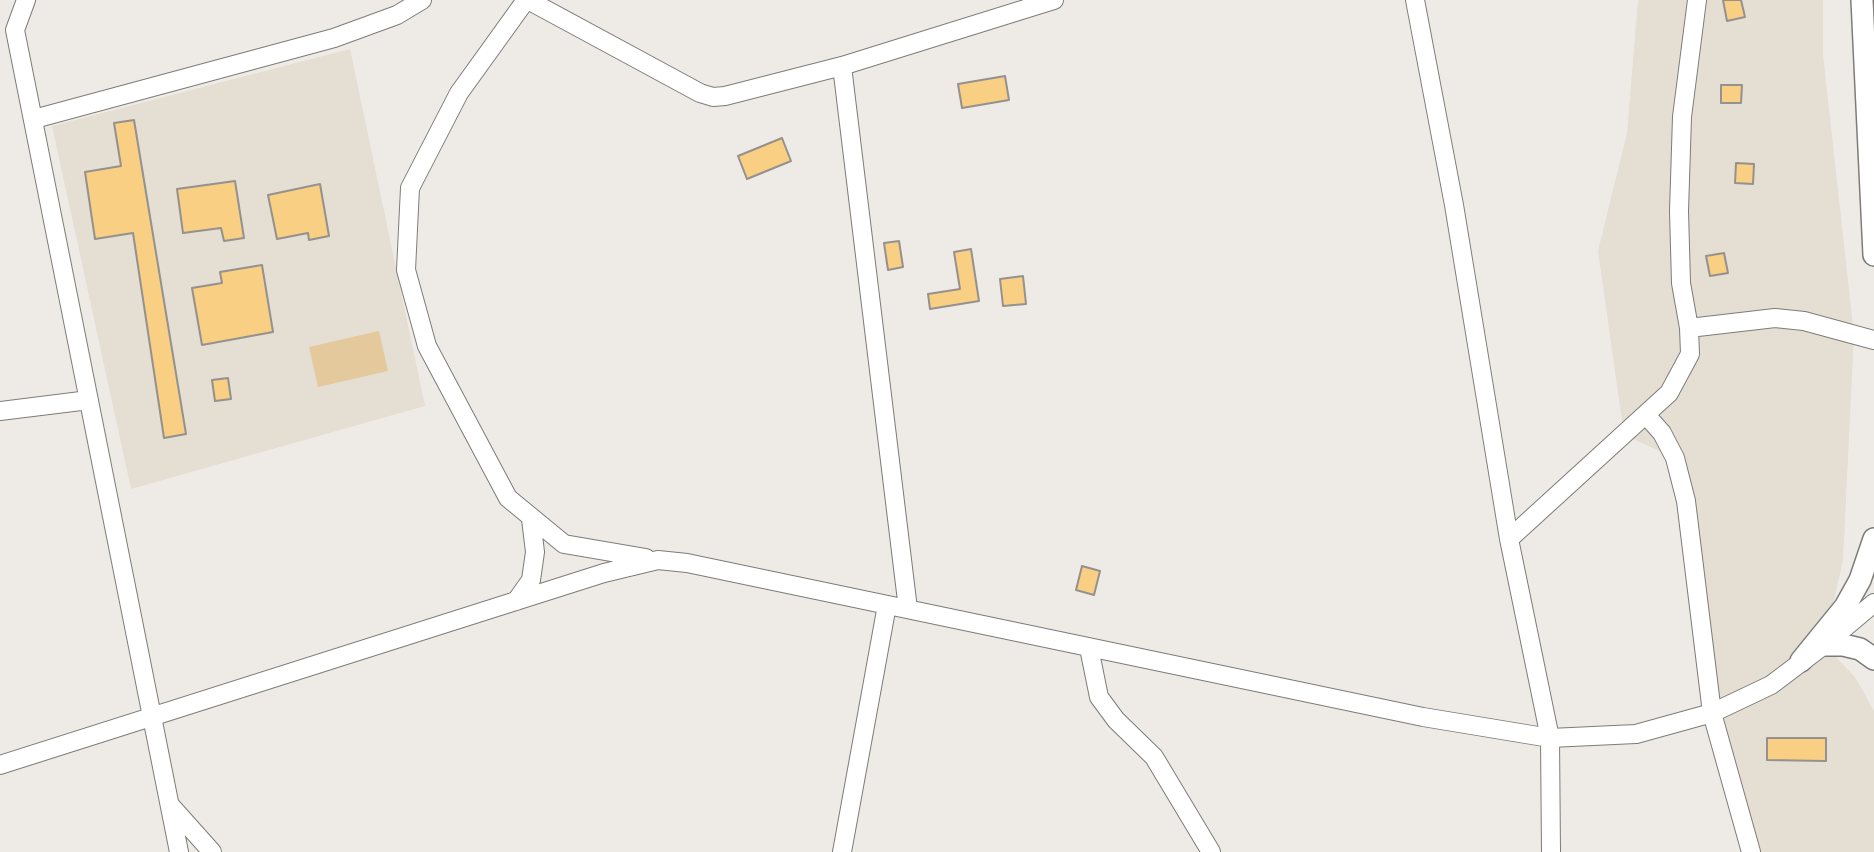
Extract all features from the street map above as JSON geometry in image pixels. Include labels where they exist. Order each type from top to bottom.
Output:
[{"type":"main road","points":[[1862,0],[1874,255]]},
{"type":"main road","points":[[1801,661],[1845,607],[1860,580],[1874,539]]},
{"type":"main road","points":[[1824,645],[1860,649],[1874,659]]},
{"type":"street","points":[[26,0],[7,31],[34,119],[179,852]]},
{"type":"street","points":[[34,119],[334,38],[397,15],[422,0]]},
{"type":"street","points":[[1054,0],[842,66],[725,96],[700,93],[527,0],[459,93],[410,188],[406,270],[427,346],[508,498],[564,544],[687,563],[1423,717],[1550,738],[1636,734],[1712,713],[1771,685],[1874,603]]},
{"type":"street","points":[[1415,0],[1454,205],[1509,539],[1550,738],[1550,852]]},
{"type":"street","points":[[1509,539],[1669,393],[1690,354],[1689,328],[1681,283],[1679,211],[1682,117],[1697,0]]},
{"type":"street","points":[[842,66],[908,609]]},
{"type":"street","points":[[1689,328],[1775,318],[1804,321],[1874,340]]},
{"type":"street","points":[[0,411],[89,400]]},
{"type":"street","points":[[1646,415],[1662,433],[1675,458],[1686,501],[1712,713],[1751,852]]},
{"type":"street","points":[[516,601],[531,580],[535,552],[531,519]]},
{"type":"street","points":[[0,765],[628,566],[658,560]]},
{"type":"street","points":[[842,852],[887,605]]},
{"type":"street","points":[[1089,648],[1098,697],[1116,720],[1154,757],[1211,852]]},
{"type":"street","points":[[168,803],[212,852]]},
{"type":"shaded area","points":[[1638,0],[1823,0],[1823,55],[1854,335],[1843,560],[1824,645],[1855,677],[1874,711],[1874,852],[1751,852],[1712,713],[1675,458],[1624,435],[1598,251],[1627,133]]},
{"type":"shaded area","points":[[350,49],[425,406],[131,489],[52,126]]},
{"type":"shaded area","points":[[379,331],[388,371],[318,387],[309,347]]},
{"type":"building","points":[[1723,0],[1741,0],[1745,17],[1727,21]]},
{"type":"building","points":[[1005,76],[1009,100],[962,108],[958,84]]},
{"type":"building","points":[[1721,85],[1742,85],[1741,103],[1721,103]]},
{"type":"building","points":[[134,120],[186,434],[164,438],[133,233],[95,239],[85,172],[121,166],[114,123]]},
{"type":"building","points":[[782,138],[791,161],[747,179],[738,156]]},
{"type":"building","points":[[1736,163],[1754,164],[1753,184],[1735,183]]},
{"type":"building","points":[[235,181],[244,238],[224,241],[221,228],[183,233],[177,189]]},
{"type":"building","points":[[320,184],[329,236],[309,240],[308,233],[277,239],[268,195]]},
{"type":"building","points":[[899,241],[903,267],[888,270],[884,243]]},
{"type":"building","points":[[971,249],[979,301],[930,309],[928,294],[960,289],[954,252]]},
{"type":"building","points":[[1724,253],[1728,273],[1710,276],[1706,256]]},
{"type":"building","points":[[262,265],[273,332],[202,345],[192,288],[222,283],[220,272]]},
{"type":"building","points":[[1023,276],[1026,304],[1003,306],[1000,279]]},
{"type":"building","points":[[228,378],[231,399],[215,401],[212,380]]},
{"type":"building","points":[[1082,566],[1100,571],[1094,595],[1076,590]]},
{"type":"building","points":[[1767,738],[1826,738],[1826,761],[1767,760]]}]
